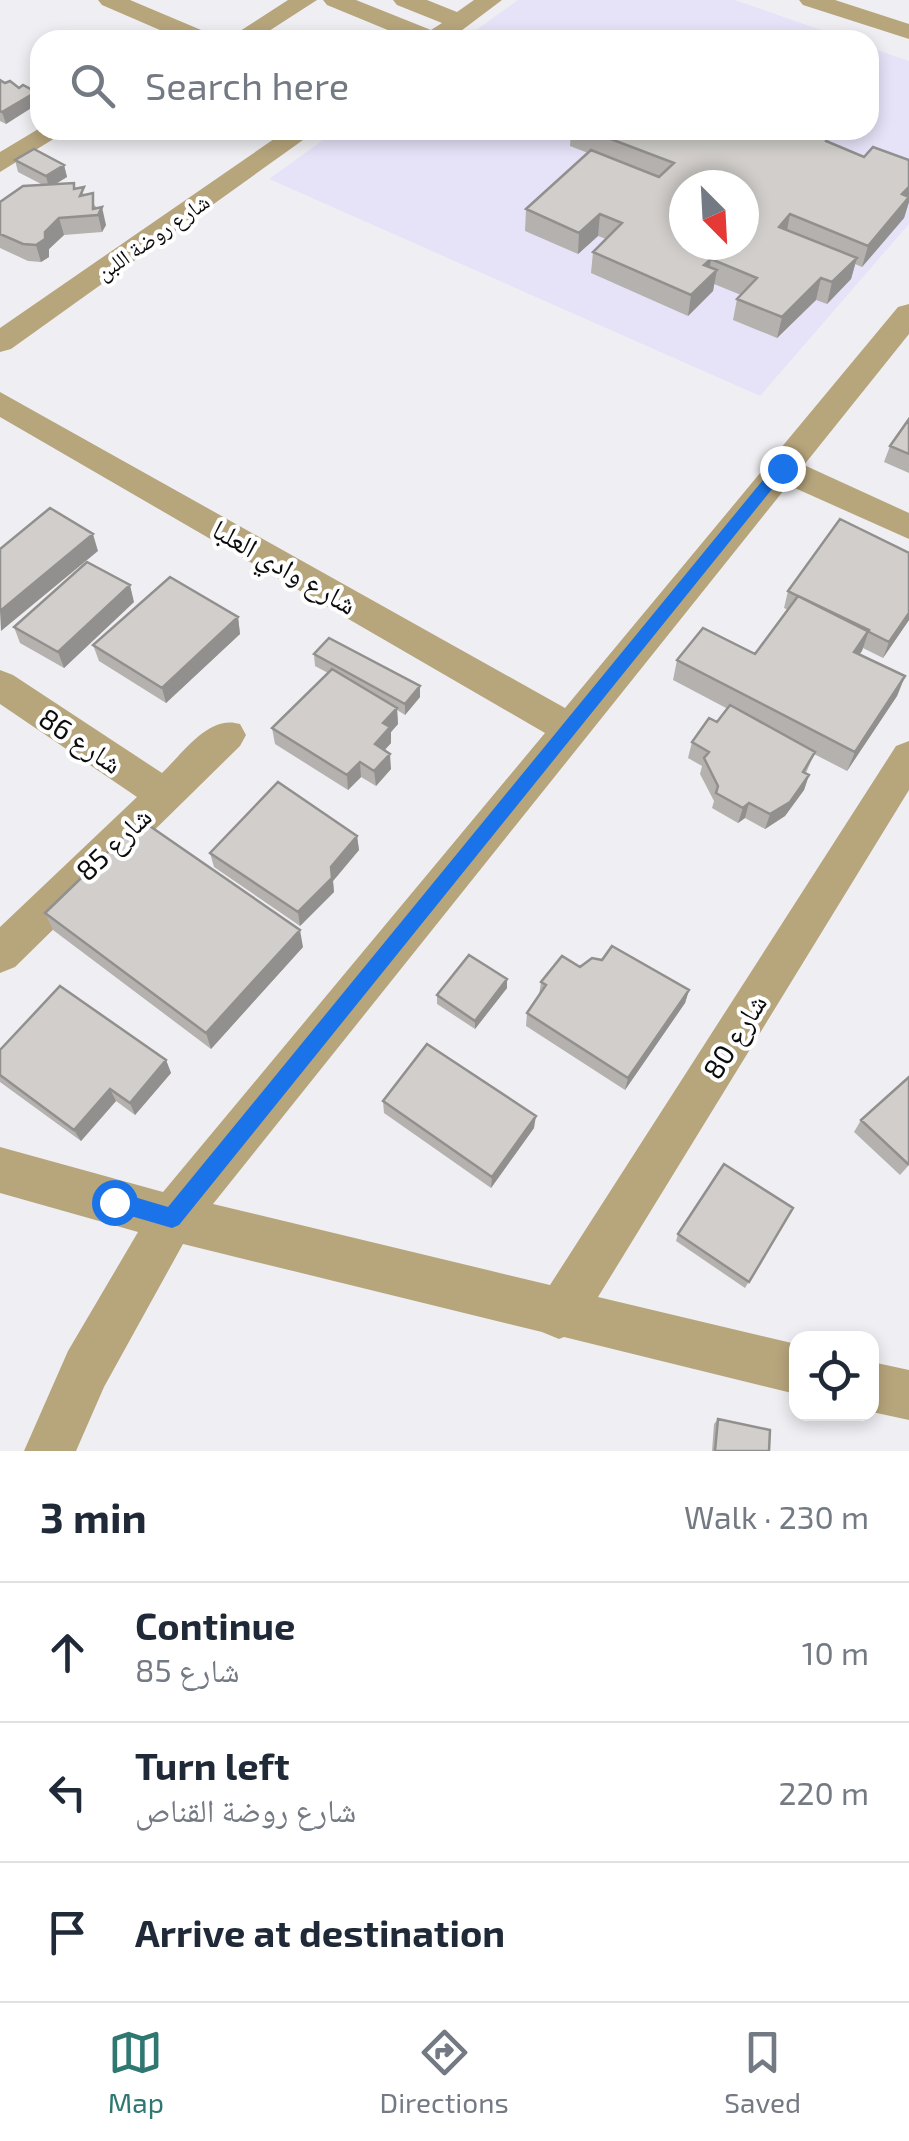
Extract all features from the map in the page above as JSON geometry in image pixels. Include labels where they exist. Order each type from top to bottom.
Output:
[{"type":"street","points":[[110,0],[178,30]]},
{"type":"street","points":[[266,30],[305,0]]},
{"type":"street","points":[[335,0],[409,30]]},
{"type":"street","points":[[406,0],[458,21]]},
{"type":"street","points":[[446,30],[490,0]]},
{"type":"street","points":[[811,0],[909,32]]},
{"type":"street","points":[[362,30],[381,18]]},
{"type":"street","points":[[0,164],[39,140]]},
{"type":"street","name":"شارع روضة اللبن","points":[[0,342],[290,140]]},
{"type":"street","points":[[50,1451],[86,1369],[172,1218],[909,314]]},
{"type":"street","name":"شارع وادي العلبا","points":[[0,403],[570,728]]},
{"type":"street","points":[[782,468],[909,528]]},
{"type":"street","name":"شارع 86","points":[[0,685],[162,794]]},
{"type":"street","name":"شارع 85","points":[[0,954],[162,794],[228,735]]},
{"type":"street","name":"شارع 80","points":[[559,1314],[909,757]]},
{"type":"street","points":[[0,1170],[172,1218],[789,1367]]},
{"type":"street","points":[[879,1389],[909,1395]]},
{"type":"shaded area","points":[[518,0],[735,0],[821,30],[476,30]]},
{"type":"shaded area","points":[[879,50],[909,61],[909,224],[760,396],[269,179],[323,140],[879,140]]},
{"type":"building","points":[[0,80],[30,89],[30,96],[0,111]]},
{"type":"building","points":[[613,140],[826,140],[864,157],[873,147],[909,160],[909,187],[902,194],[909,197],[868,246],[790,214],[779,227],[857,258],[832,282],[821,278],[782,317],[737,299],[757,278],[713,260],[759,260],[759,170],[669,170],[669,260],[710,260],[704,265],[717,270],[691,295],[593,252],[622,223],[600,214],[579,233],[526,209],[591,150],[659,177],[674,163]]},
{"type":"building","points":[[34,149],[64,165],[46,176],[15,160]]},
{"type":"building","points":[[74,183],[74,189],[84,187],[80,196],[93,193],[93,209],[102,207],[98,215],[59,218],[36,245],[0,234],[0,202],[23,186]]},
{"type":"building","points":[[909,419],[909,454],[890,446]]},
{"type":"building","points":[[50,508],[93,534],[0,611],[0,549]]},
{"type":"building","points":[[840,519],[909,553],[909,613],[889,642],[788,591]]},
{"type":"building","points":[[87,562],[130,585],[58,652],[14,627]]},
{"type":"building","points":[[170,577],[238,617],[162,688],[93,645]]},
{"type":"building","points":[[798,596],[869,630],[854,652],[905,676],[855,752],[677,660],[703,628],[755,654]]},
{"type":"building","points":[[329,638],[420,686],[405,704],[314,654]]},
{"type":"building","points":[[332,669],[397,708],[383,723],[390,727],[375,744],[390,754],[374,771],[360,762],[347,775],[272,728]]},
{"type":"building","points":[[730,705],[815,752],[803,772],[809,775],[790,802],[770,814],[749,803],[743,808],[716,793],[718,786],[704,758],[709,752],[692,742],[709,718],[717,722]]},
{"type":"building","points":[[278,782],[357,836],[331,867],[332,878],[298,912],[210,853]]},
{"type":"building","points":[[141,820],[300,930],[206,1033],[45,913]]},
{"type":"building","points":[[612,946],[689,990],[628,1078],[527,1013],[546,985],[541,982],[562,956],[580,967],[592,958],[602,960]]},
{"type":"building","points":[[469,955],[507,979],[475,1021],[437,995]]},
{"type":"building","points":[[60,986],[166,1060],[130,1103],[110,1089],[74,1130],[0,1075],[0,1050]]},
{"type":"building","points":[[427,1044],[536,1116],[492,1177],[383,1101]]},
{"type":"building","points":[[909,1077],[909,1163],[908,1164],[861,1120]]},
{"type":"building","points":[[724,1164],[793,1208],[749,1282],[678,1234]]},
{"type":"building","points":[[718,1419],[770,1430],[769,1451],[715,1451]]},
{"type":"route","points":[[114,1202],[172,1218],[782,468]]}]
